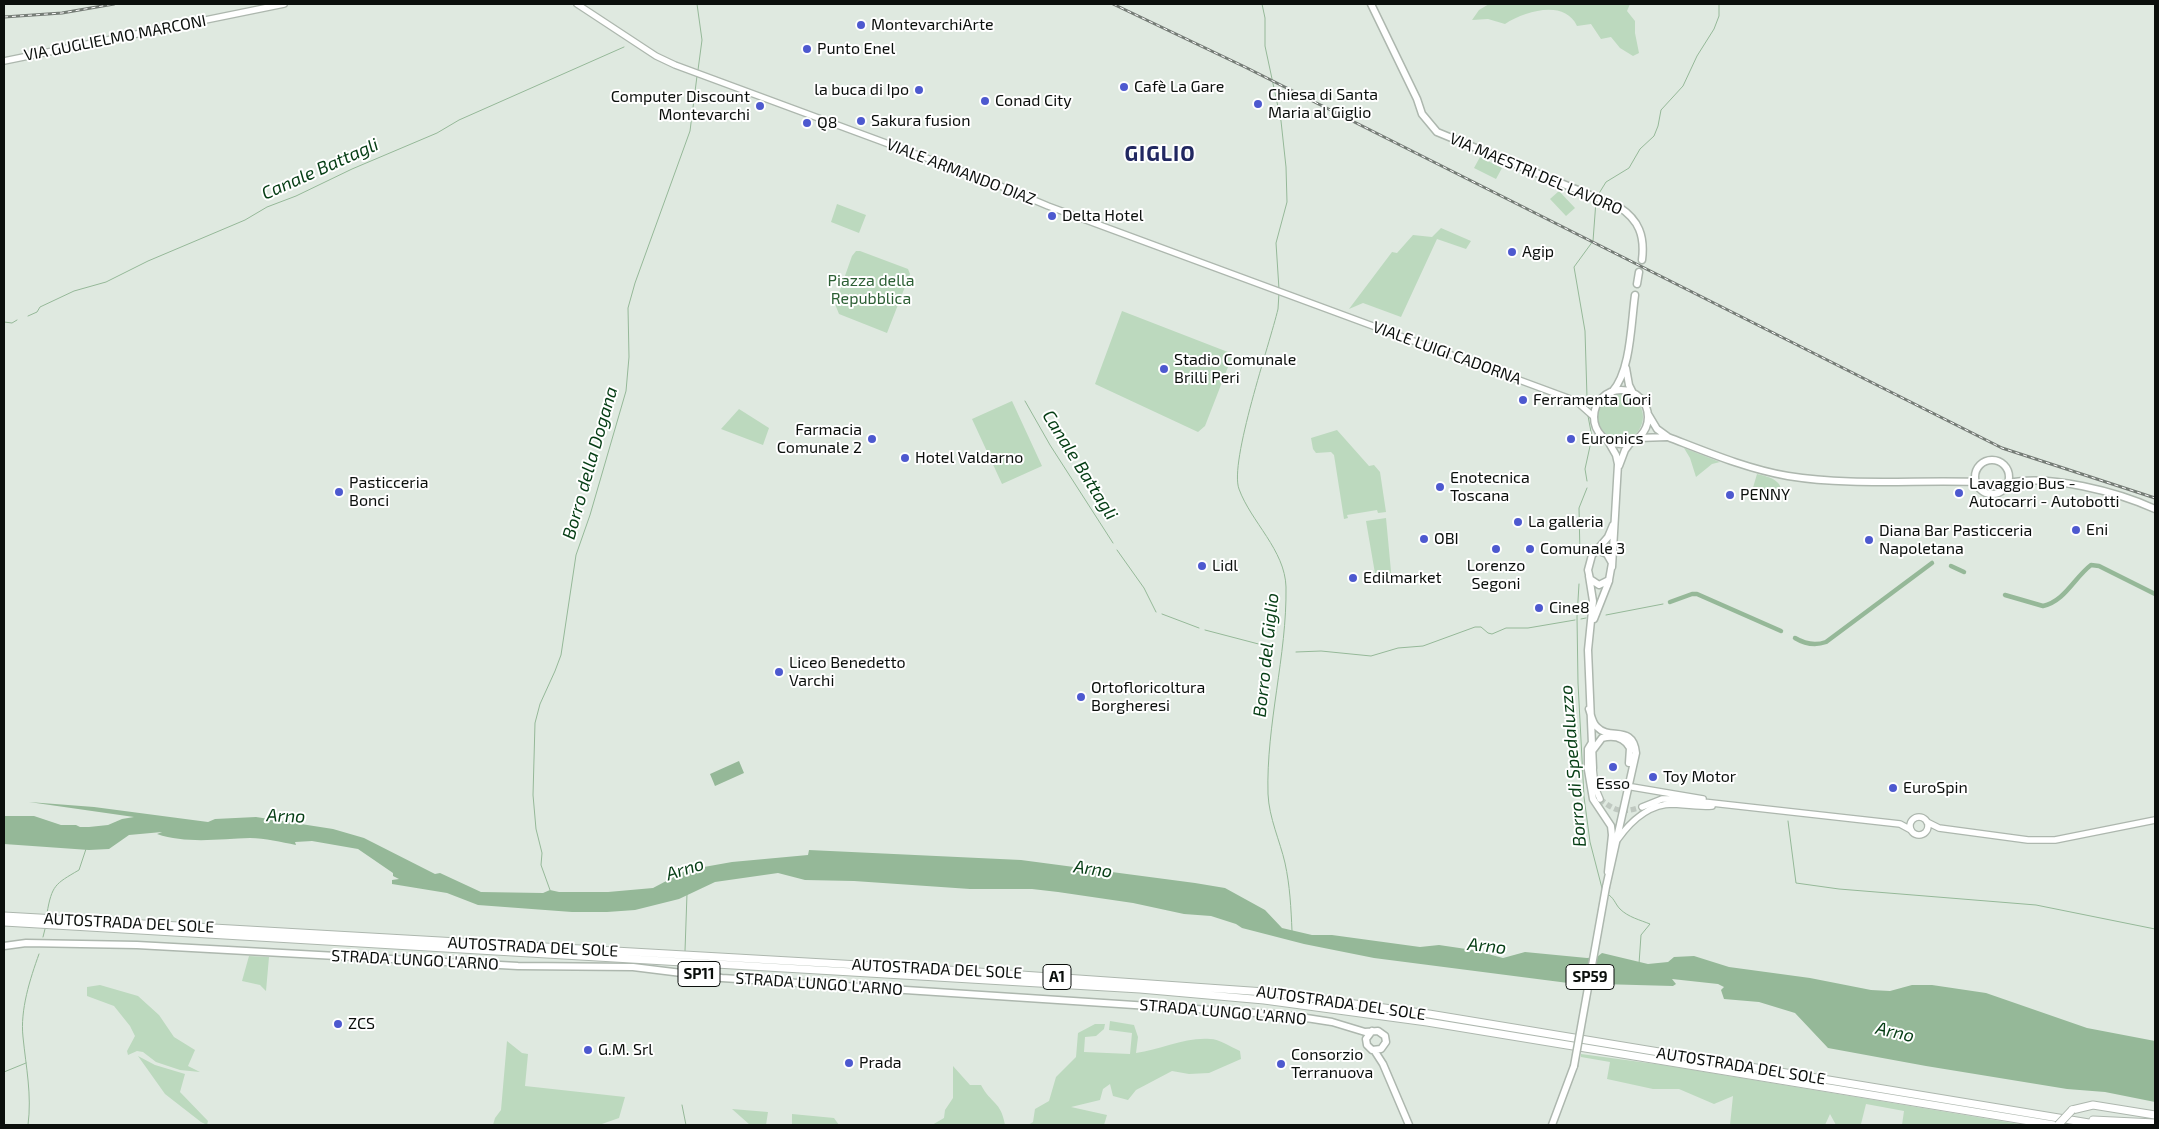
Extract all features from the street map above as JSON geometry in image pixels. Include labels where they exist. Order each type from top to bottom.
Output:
[{"type":"highway","name":"AUTOSTRADA DEL SOLE","points":[[4,916],[954,970],[1256,991],[1428,1014],[2101,1125]]},
{"type":"highway","name":"AUTOSTRADA DEL SOLE","points":[[4,922],[1140,989],[1264,1000],[1427,1022],[2054,1125]]},
{"type":"highway","points":[[2058,1125],[2072,1110],[2093,1105],[2155,1115]]},
{"type":"highway","points":[[2067,1119],[2155,1123]]},
{"type":"main road","name":"VIA MAESTRI DEL LAVORO","points":[[1371,4],[1427,122],[1437,132],[1595,197],[1628,213],[1639,226],[1642,237],[1642,260]]},
{"type":"main road","points":[[1637,284],[1639,272]]},
{"type":"main road","points":[[1588,639],[1610,578],[1612,567],[1618,472],[1616,455],[1598,430],[1594,417],[1598,404],[1619,383],[1626,360],[1635,295]]},
{"type":"main road","points":[[1626,360],[1627,377],[1633,393]]},
{"type":"main road","points":[[1612,392],[1633,393],[1642,400],[1657,429],[1668,437],[1749,466],[1788,476],[1836,482],[1976,482]]},
{"type":"main road","points":[[1618,472],[1625,450],[1646,428],[1648,414]]},
{"type":"main road","points":[[1607,440],[1619,444],[1635,440],[1668,437]]},
{"type":"main road","points":[[1959,482],[1975,473],[1981,464],[1992,459],[2003,463],[2010,473],[2023,480]]},
{"type":"main road","points":[[1975,473],[1976,482],[1981,490],[1994,494],[2002,491],[2009,483],[2010,473]]},
{"type":"main road","points":[[2009,483],[2023,480],[2089,487],[2115,493],[2155,509]]},
{"type":"main road","points":[[1593,768],[1589,708],[1588,639],[1593,612],[1589,562],[1592,555],[1608,536],[1615,519]]},
{"type":"main road","points":[[1596,551],[1603,550],[1607,554],[1612,567]]},
{"type":"main road","points":[[1589,576],[1594,583],[1599,585],[1604,584],[1610,578]]},
{"type":"main road","name":"SP59","points":[[1552,1125],[1574,1066],[1606,887],[1636,753],[1635,745],[1626,735],[1602,731],[1596,727],[1589,708]]},
{"type":"main road","points":[[1593,750],[1597,742],[1607,736],[1625,740],[1630,748],[1631,756],[1608,873]]},
{"type":"main road","points":[[1592,743],[1588,749],[1590,789],[1593,799],[1610,826],[1612,835],[1606,887]]},
{"type":"main road","name":"STRADA LUNGO L'ARNO","points":[[4,946],[46,943],[157,946],[518,966],[633,967],[722,978],[1287,1015],[1332,1022],[1365,1032],[1372,1031]]},
{"type":"main road","points":[[1351,1027],[1363,1037],[1383,1064],[1409,1125]]},
{"type":"main road","points":[[1366,1042],[1367,1036],[1372,1031],[1378,1030],[1383,1033],[1386,1042],[1383,1047],[1383,1064]]},
{"type":"main road","points":[[1374,1050],[1383,1047]]},
{"type":"street","name":"VIA GUGLIELMO MARCONI","points":[[4,61],[284,4]]},
{"type":"street","name":"VIALE ARMANDO DIAZ","points":[[577,4],[656,56],[690,70],[1285,294]]},
{"type":"street","name":"VIALE LUIGI CADORNA","points":[[1285,294],[1576,402],[1594,417]]},
{"type":"street","name":"VIALE LUIGI CADORNA","points":[[1576,402],[1602,399]]},
{"type":"street","points":[[1593,768],[1595,787],[1600,799]]},
{"type":"street","points":[[1632,787],[1704,799],[1727,805]]},
{"type":"street","points":[[1642,806],[1662,799],[1676,799],[1900,824],[1917,834],[1922,834],[1926,830],[1940,828],[2028,840],[2055,840],[2155,820]]},
{"type":"street","points":[[1618,839],[1630,822],[1660,806],[1670,804],[1704,807],[1727,805]]},
{"type":"street","points":[[1900,824],[1921,817],[1940,828]]},
{"type":"street","points":[[1911,830],[1912,820]]},
{"type":"street","points":[[1926,830],[1927,822]]},
{"type":"green space","points":[[1489,4],[1630,4],[1627,11],[1635,21],[1639,53],[1633,56],[1620,48],[1611,37],[1601,39],[1591,24],[1577,26],[1571,18],[1555,10],[1534,12],[1505,24],[1488,19],[1472,20],[1479,10]]},
{"type":"green space","points":[[1480,157],[1502,168],[1496,179],[1474,168]]},
{"type":"green space","points":[[1559,191],[1575,208],[1566,216],[1550,199]]},
{"type":"green space","points":[[837,204],[866,215],[859,233],[831,222]]},
{"type":"green space","points":[[1441,228],[1471,241],[1466,249],[1437,239],[1401,317],[1363,303],[1349,309],[1392,252],[1397,253],[1413,235],[1432,237]]},
{"type":"green space","name":"Piazza della Repubblica","points":[[856,251],[908,269],[910,274],[887,333],[839,314],[835,304],[852,256]]},
{"type":"green space","name":"Stadio Comunale Brilli Peri","points":[[1122,311],[1233,354],[1205,426],[1198,432],[1095,384]]},
{"type":"green space","points":[[1620,394],[1633,398],[1639,404],[1643,417],[1639,430],[1633,436],[1620,440],[1607,436],[1601,430],[1597,417],[1601,404],[1607,398]]},
{"type":"green space","points":[[1012,401],[1042,466],[1002,484],[972,419]]},
{"type":"green space","points":[[739,409],[769,428],[763,445],[721,429]]},
{"type":"green space","points":[[1337,430],[1369,466],[1374,465],[1380,472],[1386,512],[1378,513],[1377,510],[1347,515],[1348,518],[1344,519],[1334,455],[1331,452],[1316,453],[1313,449],[1311,438]]},
{"type":"green space","points":[[1684,448],[1720,462],[1712,464],[1696,477],[1690,458]]},
{"type":"green space","points":[[1757,474],[1776,481],[1782,491],[1752,491]]},
{"type":"green space","points":[[1386,518],[1392,582],[1377,585],[1366,521]]},
{"type":"green space","points":[[249,956],[269,957],[266,991],[260,985],[242,981]]},
{"type":"green space","points":[[100,985],[138,996],[159,1015],[174,1037],[195,1050],[188,1066],[200,1072],[180,1070],[156,1062],[143,1052],[137,1051],[128,1055],[127,1051],[135,1036],[130,1026],[114,1006],[87,996],[87,987]]},
{"type":"green space","points":[[1110,1021],[1134,1025],[1138,1037],[1136,1053],[1191,1040],[1214,1039],[1240,1051],[1241,1059],[1209,1073],[1189,1074],[1172,1071],[1136,1090],[1128,1100],[1113,1096],[1110,1084],[1103,1089],[1100,1100],[1071,1107],[1107,1115],[1104,1125],[1028,1125],[1033,1122],[1035,1109],[1049,1101],[1056,1077],[1076,1057],[1078,1033],[1095,1024],[1105,1024],[1104,1029],[1096,1036],[1085,1037],[1084,1052],[1130,1054],[1132,1033],[1109,1030]]},
{"type":"green space","points":[[507,1041],[522,1053],[528,1054],[525,1086],[625,1097],[619,1118],[599,1125],[493,1125],[495,1118],[501,1110]]},
{"type":"green space","points":[[1581,1054],[1663,1065],[2025,1125],[1902,1125],[1904,1111],[1866,1104],[1861,1124],[1836,1125],[1830,1114],[1825,1125],[1730,1125],[1733,1096],[1714,1104],[1679,1089],[1653,1089],[1607,1079],[1610,1062],[1581,1057]]},
{"type":"green space","points":[[138,1056],[155,1065],[185,1074],[180,1092],[208,1121],[207,1125],[165,1094]]},
{"type":"green space","points":[[953,1066],[970,1085],[981,1085],[1001,1111],[1005,1125],[932,1125],[944,1118],[945,1110],[953,1098]]},
{"type":"green space","points":[[732,1109],[768,1112],[766,1125],[750,1125]]},
{"type":"green space","points":[[792,1114],[834,1118],[839,1125],[792,1125]]},
{"type":"water","points":[[739,761],[744,773],[715,786],[710,774]]},
{"type":"water","name":"Arno","points":[[29,802],[94,807],[208,822],[215,819],[256,817],[333,829],[364,838],[435,874],[440,873],[481,892],[543,893],[550,890],[559,892],[608,892],[653,888],[687,870],[732,862],[808,855],[809,850],[1021,860],[1225,888],[1265,910],[1282,928],[1312,935],[1332,935],[1420,947],[1439,945],[1473,950],[1503,958],[1525,952],[1587,958],[1597,957],[1602,953],[1648,964],[1668,962],[1674,957],[1694,956],[1729,967],[1810,978],[1871,990],[1890,991],[1912,985],[1932,985],[1986,993],[2087,1028],[2155,1041],[2155,1102],[2105,1092],[2067,1089],[1926,1066],[1828,1048],[1795,1013],[1759,1002],[1724,999],[1721,990],[1724,987],[1718,984],[1672,979],[1676,984],[1673,986],[1600,984],[1594,988],[1588,988],[1576,984],[1374,958],[1304,944],[1242,928],[1236,924],[1211,916],[1184,914],[1133,903],[1032,889],[970,889],[854,881],[805,880],[778,873],[715,882],[679,899],[635,910],[572,912],[478,905],[447,893],[392,884],[392,880],[399,879],[358,849],[312,841],[295,842],[296,845],[256,838],[191,840],[157,834],[162,832],[129,835],[109,849],[89,850],[4,844],[4,816],[34,816],[61,825],[76,825],[80,827],[108,825],[122,819],[134,817]]},
{"type":"waterway","name":"Borro della Dogana","points":[[697,4],[702,40],[698,70]]},
{"type":"waterway","name":"Borro del Giglio","points":[[1262,4],[1265,18],[1265,46],[1281,121],[1286,167],[1287,202],[1276,243],[1279,289]]},
{"type":"waterway","name":"Borro di Spedaluzzo","points":[[1598,195],[1606,182],[1629,168],[1640,149],[1654,136],[1661,110],[1683,86],[1697,56],[1714,29],[1719,16],[1719,4]]},
{"type":"waterway","name":"Canale Battagli","points":[[28,316],[37,312],[40,307],[74,291],[106,282],[148,261],[245,220],[267,207],[437,133],[459,120],[624,47]]},
{"type":"waterway","name":"Borro della Dogana","points":[[550,890],[541,865],[542,853],[536,829],[533,795],[535,723],[540,704],[561,655],[576,555],[590,515],[626,391],[629,357],[628,308],[635,283],[690,131],[697,76]]},
{"type":"waterway","name":"Borro di Spedaluzzo","points":[[1587,397],[1585,331],[1574,267],[1593,241],[1596,201]]},
{"type":"waterway","name":"Borro del Giglio","points":[[1279,293],[1278,309],[1245,429],[1237,475],[1239,489],[1244,501],[1274,548],[1280,561],[1286,587],[1283,639],[1270,742],[1268,794],[1270,812],[1287,872],[1292,931]]},
{"type":"waterway","name":"Canale Battagli","points":[[4,322],[12,323],[17,320]]},
{"type":"waterway","name":"Canale Battagli","points":[[1025,401],[1050,445],[1113,543]]},
{"type":"waterway","name":"Borro di Spedaluzzo","points":[[1587,481],[1585,469],[1592,437],[1588,416]]},
{"type":"waterway","name":"Borro di Spedaluzzo","points":[[1580,555],[1579,508],[1587,488]]},
{"type":"waterway","name":"Canale Battagli","points":[[1117,550],[1144,588],[1156,612]]},
{"type":"waterway","points":[[1795,638],[1810,644],[1826,642],[1932,563]]},
{"type":"waterway","points":[[2005,595],[2043,606],[2051,603],[2063,594],[2091,565],[2099,566],[2155,594]]},
{"type":"waterway","points":[[1951,566],[1964,572]]},
{"type":"waterway","name":"Borro di Spedaluzzo","points":[[1579,584],[1577,617],[1578,683],[1584,797],[1590,842],[1603,892]]},
{"type":"waterway","name":"Canale Battagli","points":[[1670,602],[1697,594],[1781,631]]},
{"type":"waterway","name":"Canale Battagli","points":[[1606,615],[1663,604]]},
{"type":"waterway","name":"Canale Battagli","points":[[1162,614],[1199,628]]},
{"type":"waterway","name":"Canale Battagli","points":[[1581,619],[1586,618]]},
{"type":"waterway","name":"Canale Battagli","points":[[1296,652],[1321,651],[1371,656],[1398,648],[1423,646],[1475,627],[1481,627],[1492,634],[1506,628],[1528,628],[1575,620]]},
{"type":"waterway","name":"Canale Battagli","points":[[1205,630],[1270,647]]},
{"type":"waterway","points":[[1788,821],[1796,883],[1839,889],[2036,905],[2155,929]]},
{"type":"waterway","points":[[47,913],[51,896],[56,886],[79,870],[86,849]]},
{"type":"waterway","points":[[685,951],[687,894]]},
{"type":"waterway","name":"Borro di Spedaluzzo","points":[[1607,894],[1623,912],[1650,924],[1641,935],[1639,964]]},
{"type":"waterway","points":[[43,937],[45,929]]},
{"type":"waterway","points":[[28,1125],[29,1092],[22,1027],[24,1005],[39,954]]},
{"type":"waterway","points":[[4,1072],[26,1063]]},
{"type":"waterway","points":[[682,1105],[686,1125]]},
{"type":"tunnel","points":[[1600,799],[1610,807],[1624,811],[1642,807]]},
{"type":"railway","points":[[4,17],[62,13],[114,4]]},
{"type":"railway","points":[[1113,4],[1245,67],[2002,448],[2155,498]]},
{"type":"place","name":"MontevarchiArte","points":[[861,25]]},
{"type":"place","name":"Punto Enel","points":[[807,49]]},
{"type":"place","name":"Cafè La Gare","points":[[1124,87]]},
{"type":"place","name":"la buca di Ipo","points":[[919,90]]},
{"type":"place","name":"Conad City","points":[[985,101]]},
{"type":"place","name":"Chiesa di Santa Maria al Giglio","points":[[1258,104]]},
{"type":"place","name":"Computer Discount Montevarchi","points":[[760,106]]},
{"type":"place","name":"Sakura fusion","points":[[861,121]]},
{"type":"place","name":"Q8","points":[[807,123]]},
{"type":"place","name":"Delta Hotel","points":[[1052,216]]},
{"type":"place","name":"Agip","points":[[1512,252]]},
{"type":"place","name":"Stadio Comunale Brilli Peri","points":[[1164,369]]},
{"type":"place","name":"Ferramenta Gori","points":[[1523,400]]},
{"type":"place","name":"Farmacia Comunale 2","points":[[872,439]]},
{"type":"place","name":"Euronics","points":[[1571,439]]},
{"type":"place","name":"Hotel Valdarno","points":[[905,458]]},
{"type":"place","name":"Enotecnica Toscana","points":[[1440,487]]},
{"type":"place","name":"Pasticceria Bonci","points":[[339,492]]},
{"type":"place","name":"Lavaggio Bus - Autocarri - Autobotti","points":[[1959,493]]},
{"type":"place","name":"PENNY","points":[[1730,495]]},
{"type":"place","name":"La galleria","points":[[1518,522]]},
{"type":"place","name":"Eni","points":[[2076,530]]},
{"type":"place","name":"OBI","points":[[1424,539]]},
{"type":"place","name":"Diana Bar Pasticceria Napoletana","points":[[1869,540]]},
{"type":"place","name":"Lorenzo Segoni","points":[[1496,549]]},
{"type":"place","name":"Comunale 3","points":[[1530,549]]},
{"type":"place","name":"Lidl","points":[[1202,566]]},
{"type":"place","name":"Edilmarket","points":[[1353,578]]},
{"type":"place","name":"Cine8","points":[[1539,608]]},
{"type":"place","name":"Liceo Benedetto Varchi","points":[[779,672]]},
{"type":"place","name":"Ortofloricoltura Borgheresi","points":[[1081,697]]},
{"type":"place","name":"Esso","points":[[1613,767]]},
{"type":"place","name":"Toy Motor","points":[[1653,777]]},
{"type":"place","name":"EuroSpin","points":[[1893,788]]},
{"type":"place","name":"ZCS","points":[[338,1024]]},
{"type":"place","name":"G.M. Srl","points":[[588,1050]]},
{"type":"place","name":"Prada","points":[[849,1063]]},
{"type":"place","name":"Consorzio Terranuova","points":[[1281,1064]]},
{"type":"district","name":"GIGLIO","points":[[1160,154]]}]
